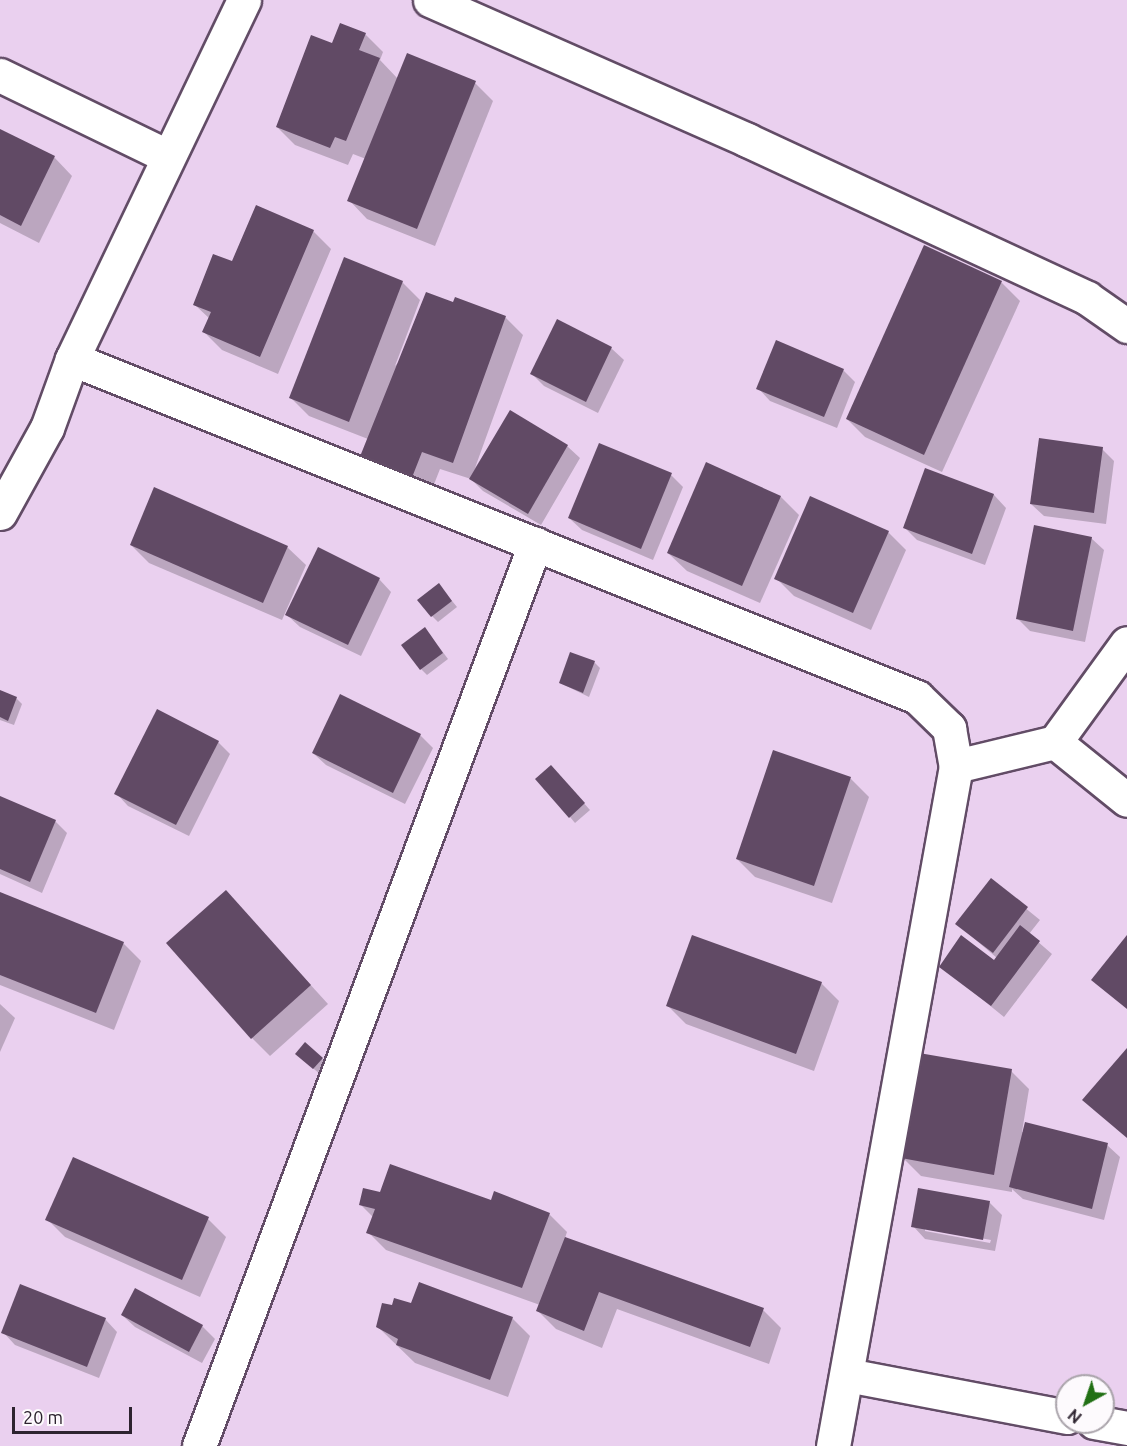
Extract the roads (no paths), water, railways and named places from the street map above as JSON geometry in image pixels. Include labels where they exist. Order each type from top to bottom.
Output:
[{"type":"street","points":[[0,513],[47,428],[72,359],[167,156],[244,0]]},
{"type":"street","points":[[430,0],[747,140],[1045,278],[1087,298],[1127,326]]},
{"type":"street","points":[[0,75],[126,133],[167,156]]},
{"type":"street","points":[[72,359],[917,697],[949,728],[956,766],[833,1446]]},
{"type":"street","points":[[199,1446],[535,544]]},
{"type":"street","points":[[956,766],[1055,742],[1127,643]]},
{"type":"street","points":[[1055,742],[1127,801]]},
{"type":"street","points":[[863,1378],[1055,1415]]}]
